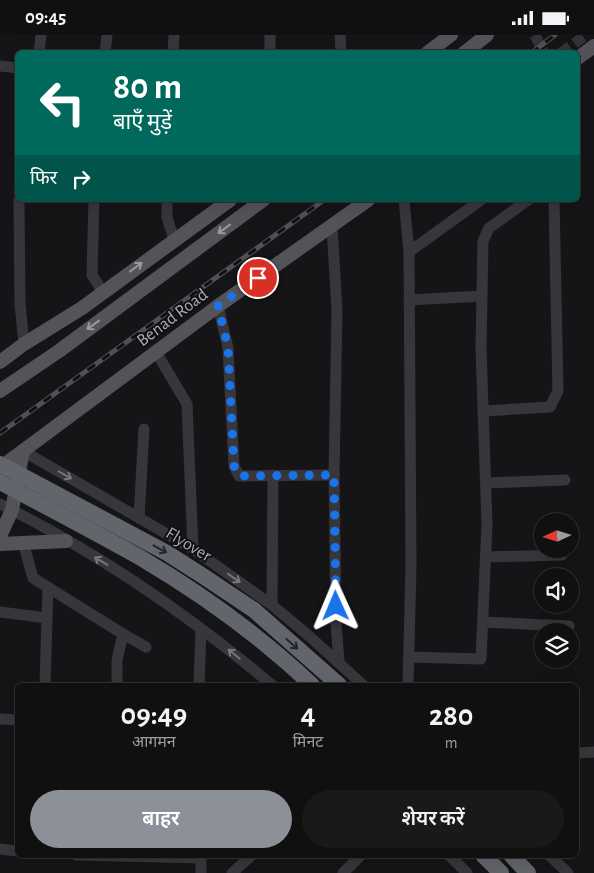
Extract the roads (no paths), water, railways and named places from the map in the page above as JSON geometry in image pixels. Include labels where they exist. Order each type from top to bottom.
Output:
[{"type":"highway","name":"Flyover","points":[[0,466],[158,548],[203,576],[254,610],[337,683]]},
{"type":"highway","name":"Flyover","points":[[0,483],[105,538],[173,579],[245,628],[277,653],[310,683]]},
{"type":"highway","points":[[486,858],[501,873]]},
{"type":"highway","points":[[514,858],[528,873]]},
{"type":"main road","points":[[431,50],[451,35]]},
{"type":"main road","points":[[468,50],[487,35]]},
{"type":"main road","points":[[0,363],[24,344],[82,308],[227,202]]},
{"type":"main road","points":[[0,391],[59,351],[260,202]]},
{"type":"main road","name":"Benad Road","points":[[0,466],[23,451],[218,306],[365,202]]},
{"type":"main road","points":[[0,536],[6,507],[23,451]]},
{"type":"main road","points":[[0,544],[66,541]]},
{"type":"street","points":[[40,50],[42,35]]},
{"type":"street","points":[[105,50],[107,35]]},
{"type":"street","points":[[173,50],[174,35]]},
{"type":"street","points":[[270,35],[270,50]]},
{"type":"street","points":[[340,35],[341,50]]},
{"type":"street","points":[[0,66],[15,68]]},
{"type":"street","points":[[19,202],[20,304],[24,344]]},
{"type":"street","points":[[94,202],[92,275],[103,292]]},
{"type":"street","points":[[167,202],[167,217],[174,240]]},
{"type":"street","points":[[404,202],[409,252],[410,657],[408,683]]},
{"type":"street","points":[[409,252],[478,202]]},
{"type":"street","points":[[410,657],[481,659],[487,525],[481,348],[483,241],[489,228],[525,202]]},
{"type":"street","points":[[483,411],[550,407],[558,391],[554,202]]},
{"type":"street","points":[[332,227],[337,311],[334,475],[336,624],[339,662]]},
{"type":"street","points":[[409,300],[482,296]]},
{"type":"street","points":[[218,306],[228,347],[234,466],[239,476],[334,475]]},
{"type":"street","points":[[156,352],[187,404],[193,549]]},
{"type":"street","points":[[139,518],[144,429]]},
{"type":"street","points":[[23,451],[193,549],[272,605],[361,683]]},
{"type":"street","points":[[272,605],[273,475]]},
{"type":"street","points":[[486,483],[564,480]]},
{"type":"street","points":[[6,507],[41,524],[122,574],[201,629],[270,683]]},
{"type":"street","points":[[23,542],[33,578],[146,647]]},
{"type":"street","points":[[486,557],[534,556]]},
{"type":"street","points":[[45,683],[48,587]]},
{"type":"street","points":[[0,612],[47,618]]},
{"type":"street","points":[[483,622],[534,624]]},
{"type":"street","points":[[199,683],[201,629]]},
{"type":"street","points":[[117,683],[117,660],[122,633]]},
{"type":"street","points":[[0,719],[15,720]]},
{"type":"street","points":[[579,753],[594,752]]},
{"type":"street","points":[[0,849],[15,851]]},
{"type":"street","points":[[200,873],[201,858]]},
{"type":"street","points":[[232,873],[249,858]]},
{"type":"street","points":[[343,873],[357,858]]},
{"type":"street","points":[[453,858],[467,873]]},
{"type":"street","points":[[552,858],[568,873]]},
{"type":"tunnel","points":[[535,35],[542,50]]},
{"type":"tunnel","points":[[565,50],[586,35]]},
{"type":"railway","points":[[535,50],[555,35]]},
{"type":"railway","points":[[0,433],[321,202]]}]
